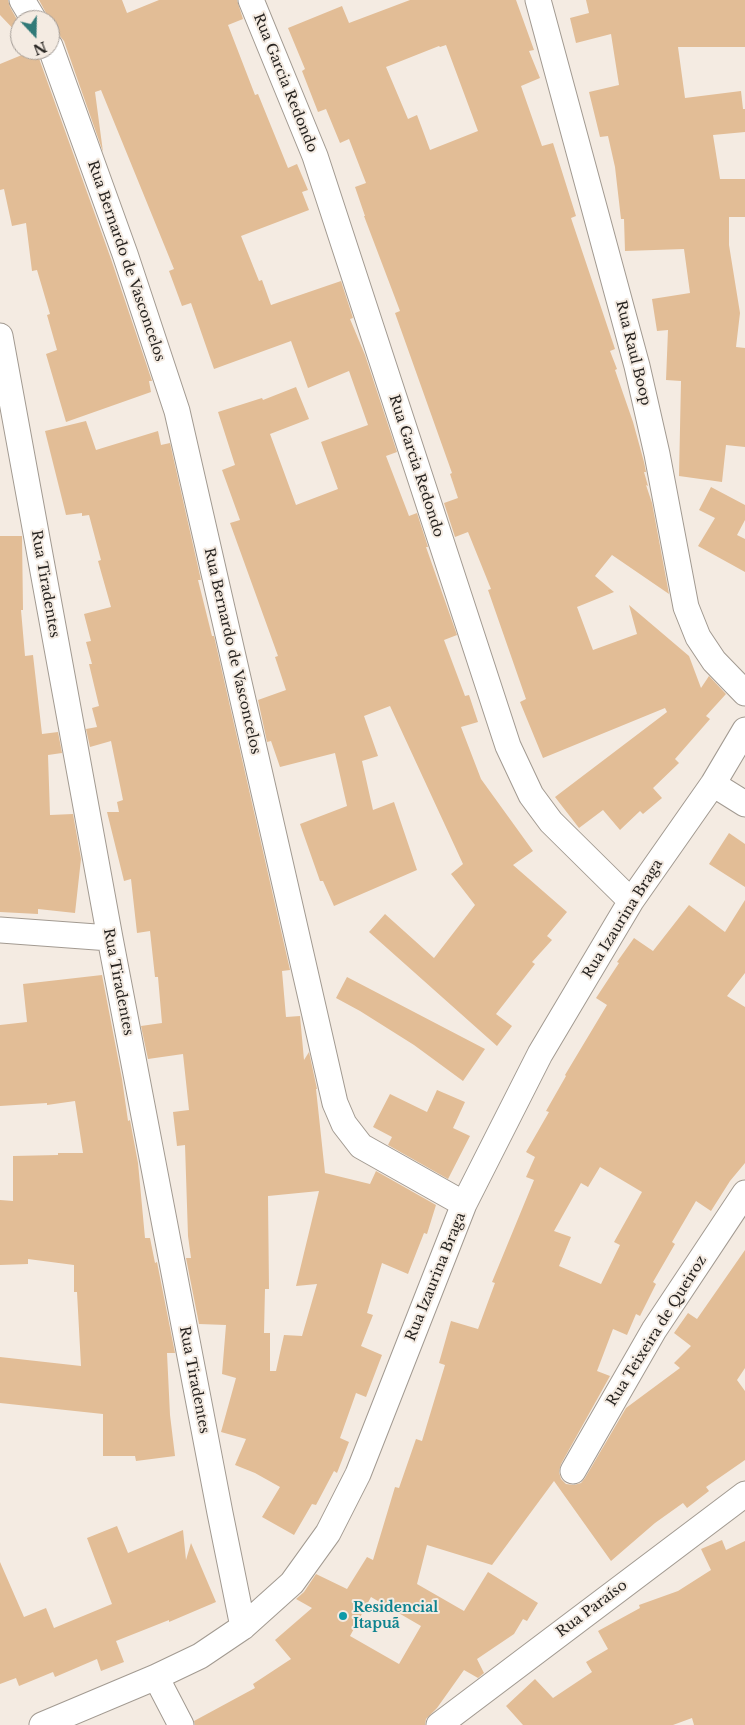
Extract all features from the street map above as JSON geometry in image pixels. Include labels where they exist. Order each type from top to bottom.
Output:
[{"type":"street","name":"Rua Garcia Redondo","points":[[251,0],[315,156],[508,746],[531,795],[551,822],[631,900]]},
{"type":"street","name":"Rua Raul Boop","points":[[538,0],[638,366],[686,607],[698,637],[714,661],[745,693]]},
{"type":"street","name":"Rua Bernardo de Vasconcelos","points":[[55,60],[122,244],[177,411],[336,1104],[344,1124],[361,1146],[464,1204]]},
{"type":"street","name":"Rua Tiradentes","points":[[0,336],[110,938],[243,1627]]},
{"type":"street","name":"Rua Izaurina Braga","points":[[42,1725],[156,1677],[200,1656],[243,1627],[292,1583],[328,1533],[358,1474],[464,1204],[540,1054],[631,900],[713,784],[745,730]]},
{"type":"street","points":[[713,784],[745,804]]},
{"type":"street","points":[[0,930],[110,938]]},
{"type":"street","name":"Rua Teixeira de Queiroz","points":[[573,1471],[654,1330],[745,1193]]},
{"type":"street","name":"Rua Paraíso","points":[[439,1725],[745,1494]]},
{"type":"street","points":[[156,1677],[181,1725]]},
{"type":"building","points":[[0,0],[8,0],[12,10],[10,10],[10,26],[0,15]]},
{"type":"building","points":[[39,0],[122,0],[127,13],[159,0],[237,0],[243,19],[228,25],[255,95],[258,94],[288,168],[297,164],[308,190],[302,192],[309,210],[241,236],[259,281],[262,280],[271,305],[341,281],[353,318],[350,319],[365,355],[397,452],[386,456],[409,516],[417,513],[428,547],[426,547],[457,635],[444,640],[465,696],[469,695],[478,722],[461,727],[481,779],[533,851],[513,865],[567,912],[547,936],[552,940],[532,962],[535,964],[496,1014],[512,1026],[497,1046],[369,932],[385,914],[434,958],[475,905],[451,874],[463,864],[390,706],[364,716],[378,756],[362,761],[373,810],[394,802],[417,870],[334,906],[323,881],[320,881],[300,824],[347,806],[335,753],[280,767],[271,741],[267,742],[258,700],[286,690],[275,657],[278,656],[230,523],[240,520],[222,470],[235,465],[218,412],[262,398],[263,400],[296,387],[309,419],[270,434],[296,505],[338,489],[321,442],[368,425],[349,371],[308,388],[291,341],[214,369],[191,303],[182,306],[169,271],[174,269],[101,90],[95,92],[103,152],[64,41],[60,36],[60,10],[44,10]]},
{"type":"building","points":[[410,0],[516,0],[534,50],[529,51],[540,78],[521,86],[542,146],[553,143],[576,216],[571,218],[615,349],[610,351],[644,462],[646,472],[644,472],[648,486],[646,485],[652,503],[669,594],[612,555],[595,576],[614,592],[577,607],[593,650],[637,634],[629,605],[689,656],[701,688],[709,676],[726,694],[706,716],[710,719],[675,759],[679,763],[653,788],[662,798],[643,814],[640,811],[620,830],[603,810],[579,828],[555,797],[667,712],[665,708],[543,758],[520,702],[526,699],[488,590],[491,589],[468,532],[455,537],[444,503],[458,498],[450,474],[452,473],[395,313],[400,311],[355,187],[366,183],[349,139],[340,143],[326,109],[318,112],[302,71],[305,69],[288,28],[342,6],[349,23]],"holes":[[[446,45],[478,131],[430,150],[417,115],[408,119],[386,67]]]},
{"type":"building","points":[[586,0],[745,0],[745,47],[678,47],[685,98],[741,91],[743,109],[745,109],[745,132],[713,135],[720,179],[745,179],[745,217],[729,217],[729,245],[740,313],[736,347],[745,348],[745,447],[726,445],[722,482],[679,476],[681,381],[666,380],[668,330],[657,331],[652,299],[690,293],[684,249],[625,251],[624,219],[621,219],[615,167],[608,136],[600,137],[589,92],[619,85],[611,34],[576,43],[570,18],[589,13]]},
{"type":"building","points":[[10,60],[40,60],[111,259],[152,381],[149,381],[151,392],[66,422],[46,354],[57,350],[47,315],[50,314],[37,270],[32,271],[26,223],[12,226],[4,189],[0,190],[0,64]]},
{"type":"building","points":[[86,421],[96,450],[158,431],[161,445],[170,443],[201,580],[198,580],[212,636],[214,636],[290,970],[282,971],[286,1017],[300,1016],[304,1060],[309,1052],[317,1089],[325,1173],[370,1184],[376,1171],[436,1205],[427,1234],[424,1233],[408,1274],[382,1263],[367,1313],[373,1315],[361,1346],[382,1355],[366,1397],[356,1393],[340,1438],[349,1442],[337,1473],[334,1471],[316,1505],[312,1504],[294,1535],[262,1517],[280,1487],[255,1473],[235,1465],[246,1439],[221,1432],[236,1378],[222,1374],[226,1325],[199,1324],[186,1258],[191,1258],[188,1236],[185,1145],[177,1146],[173,1112],[189,1110],[183,1054],[148,1059],[141,1026],[162,1023],[158,977],[155,977],[150,931],[137,933],[131,879],[124,881],[107,812],[119,812],[117,802],[123,800],[111,741],[90,747],[86,729],[97,727],[92,708],[99,706],[89,664],[92,664],[86,642],[91,641],[84,614],[111,607],[98,561],[101,560],[89,515],[82,516],[82,513],[66,515],[45,431]],"holes":[[[319,1191],[296,1286],[317,1284],[302,1336],[284,1335],[276,1371],[270,1371],[270,1333],[264,1333],[265,1289],[269,1289],[268,1196]]]},
{"type":"building","points":[[711,487],[745,505],[745,520],[737,535],[745,539],[745,572],[698,546],[715,518],[699,510]]},
{"type":"building","points":[[0,536],[22,536],[23,610],[21,610],[25,656],[33,655],[42,734],[58,732],[62,753],[48,755],[50,815],[73,814],[81,859],[75,913],[38,909],[38,914],[0,912]]},
{"type":"building","points":[[729,833],[745,844],[745,887],[709,864]]},
{"type":"building","points":[[745,900],[745,973],[727,996],[745,1007],[745,1163],[730,1181],[711,1211],[696,1201],[672,1242],[675,1244],[653,1282],[656,1284],[640,1316],[636,1314],[627,1335],[613,1329],[597,1371],[610,1376],[561,1464],[559,1472],[561,1479],[566,1484],[574,1485],[581,1483],[626,1408],[680,1368],[674,1363],[691,1346],[674,1333],[688,1313],[697,1319],[745,1250],[745,1368],[737,1380],[745,1391],[745,1460],[706,1487],[709,1491],[687,1508],[683,1503],[655,1523],[611,1561],[554,1481],[492,1565],[427,1545],[417,1584],[464,1611],[488,1572],[538,1603],[527,1621],[523,1619],[514,1634],[477,1659],[484,1673],[478,1678],[464,1670],[437,1708],[426,1719],[425,1725],[195,1725],[194,1721],[255,1688],[253,1684],[291,1659],[275,1640],[312,1608],[296,1599],[304,1592],[316,1574],[347,1589],[367,1557],[373,1560],[395,1487],[399,1488],[416,1439],[422,1441],[445,1365],[439,1363],[451,1321],[478,1329],[495,1283],[492,1282],[534,1180],[526,1177],[535,1157],[526,1152],[549,1112],[546,1111],[565,1075],[607,1005],[596,998],[619,963],[617,962],[634,938],[653,951],[689,905],[725,932]],"holes":[[[600,1167],[642,1192],[614,1242],[620,1245],[601,1284],[559,1266],[571,1237],[554,1231],[581,1183],[588,1187]],[[371,1597],[421,1626],[399,1664],[350,1636]]]},
{"type":"building","points":[[102,975],[128,1121],[130,1120],[138,1163],[145,1238],[150,1238],[155,1263],[157,1262],[175,1353],[167,1353],[170,1415],[175,1456],[136,1461],[135,1456],[103,1456],[103,1414],[0,1403],[0,1357],[81,1366],[77,1292],[74,1292],[74,1265],[28,1259],[28,1264],[0,1265],[0,1200],[13,1201],[13,1156],[83,1153],[75,1101],[47,1105],[47,1103],[0,1106],[0,1025],[27,1022],[23,984]]},
{"type":"building","points":[[347,977],[485,1049],[463,1081],[414,1045],[336,998]]},
{"type":"building","points":[[437,1090],[465,1102],[453,1128],[470,1136],[448,1179],[388,1145],[392,1137],[373,1127],[390,1094],[427,1112]]},
{"type":"building","points":[[117,1526],[128,1553],[183,1530],[186,1560],[191,1543],[216,1602],[169,1622],[169,1620],[116,1641],[124,1662],[101,1671],[97,1659],[55,1677],[53,1672],[19,1686],[16,1678],[0,1684],[0,1562],[24,1617],[46,1608],[54,1628],[112,1604],[87,1538]]},
{"type":"building","points":[[722,1540],[726,1550],[745,1541],[745,1725],[694,1725],[692,1718],[673,1725],[523,1725],[506,1706],[535,1679],[553,1698],[592,1672],[586,1662],[608,1649],[598,1631],[640,1608],[639,1605],[678,1591],[711,1570],[701,1549]]},
{"type":"place","name":"Residencial Itapuã","points":[[343,1616]]}]
